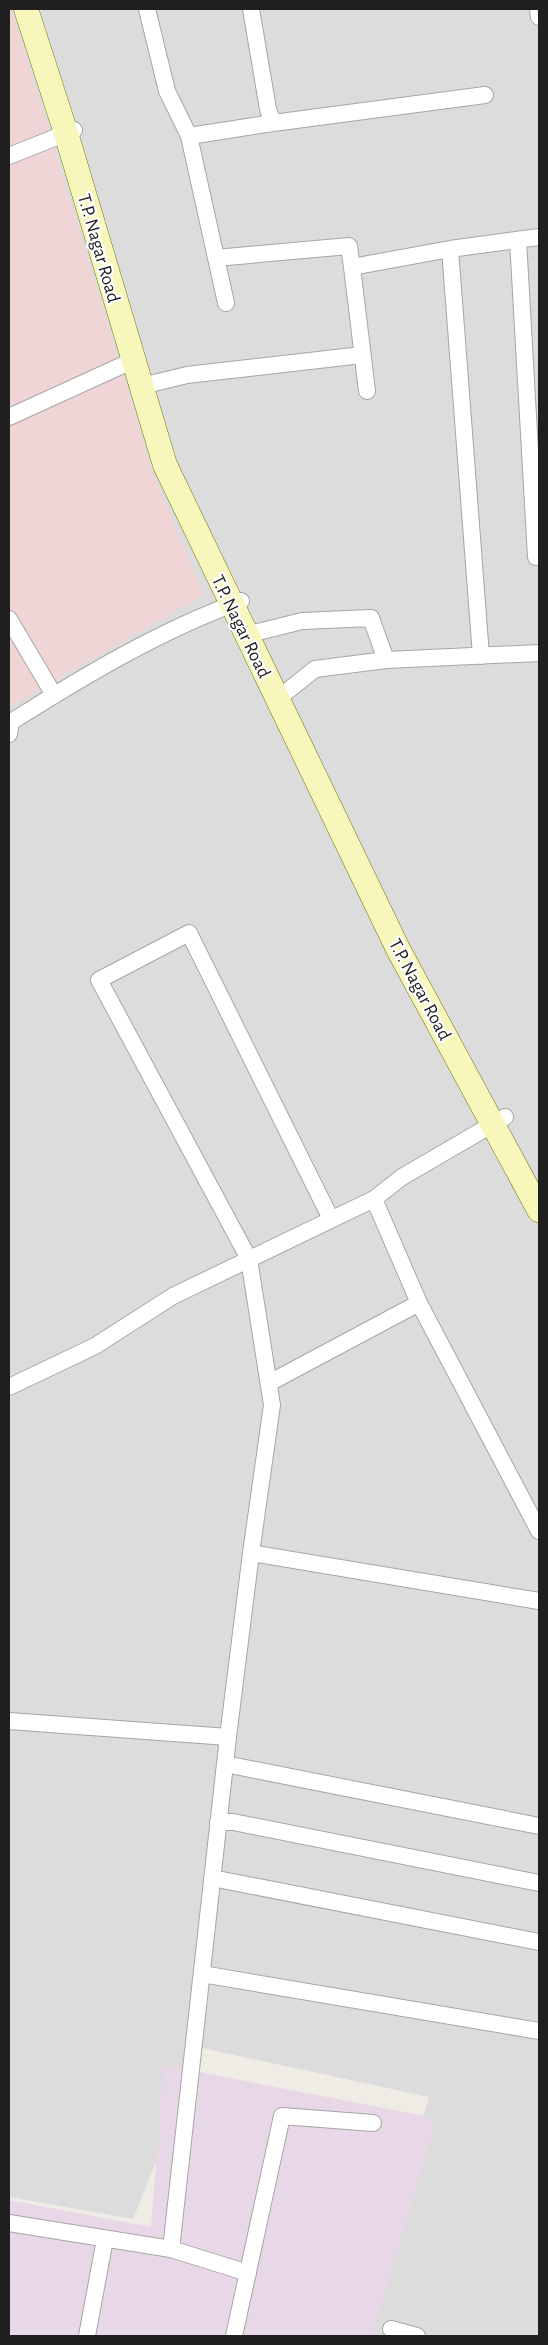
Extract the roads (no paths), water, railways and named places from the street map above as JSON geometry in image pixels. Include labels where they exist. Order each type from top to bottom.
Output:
[{"type":"main road","name":"T.P. Nagar Road","points":[[26,9],[71,131],[165,465],[237,602],[398,949],[499,1120],[539,1210]]},
{"type":"main road","points":[[37,9],[71,131],[122,271],[150,384],[173,456],[237,602],[258,632],[285,693],[393,915],[499,1120],[539,1180]]},
{"type":"street","points":[[147,9],[167,92],[189,136],[226,303]]},
{"type":"street","points":[[251,9],[272,123]]},
{"type":"street","points":[[538,9],[539,17]]},
{"type":"street","points":[[189,136],[485,95]]},
{"type":"street","points":[[9,156],[71,131]]},
{"type":"street","points":[[352,267],[450,249],[539,237]]},
{"type":"street","points":[[518,240],[536,557]]},
{"type":"street","points":[[216,258],[348,246],[367,391]]},
{"type":"street","points":[[450,249],[481,656]]},
{"type":"street","points":[[150,384],[187,375],[362,355]]},
{"type":"street","points":[[9,418],[134,360]]},
{"type":"street","points":[[9,734],[11,722],[54,695],[141,645],[237,602]]},
{"type":"street","points":[[258,632],[302,621],[371,618],[386,660]]},
{"type":"street","points":[[9,620],[54,695]]},
{"type":"street","points":[[285,693],[316,669],[386,660],[539,653]]},
{"type":"street","points":[[171,2249],[228,1737],[272,1405],[249,1259],[99,980],[189,933],[331,1219]]},
{"type":"street","points":[[9,1386],[95,1346],[173,1296],[374,1199],[402,1177],[471,1139],[499,1120]]},
{"type":"street","points":[[374,1199],[418,1302],[539,1531]]},
{"type":"street","points":[[269,1383],[418,1302]]},
{"type":"street","points":[[251,1553],[539,1601]]},
{"type":"street","points":[[9,1721],[228,1737]]},
{"type":"street","points":[[225,1764],[539,1826]]},
{"type":"street","points":[[218,1822],[233,1822],[539,1883]]},
{"type":"street","points":[[212,1878],[539,1942]]},
{"type":"street","points":[[202,1974],[539,2030]]},
{"type":"street","points":[[234,2336],[282,2116],[373,2123]]},
{"type":"street","points":[[9,2224],[171,2249],[248,2273]]},
{"type":"street","points":[[87,2336],[105,2239]]},
{"type":"street","points":[[391,2329],[417,2336]]}]
